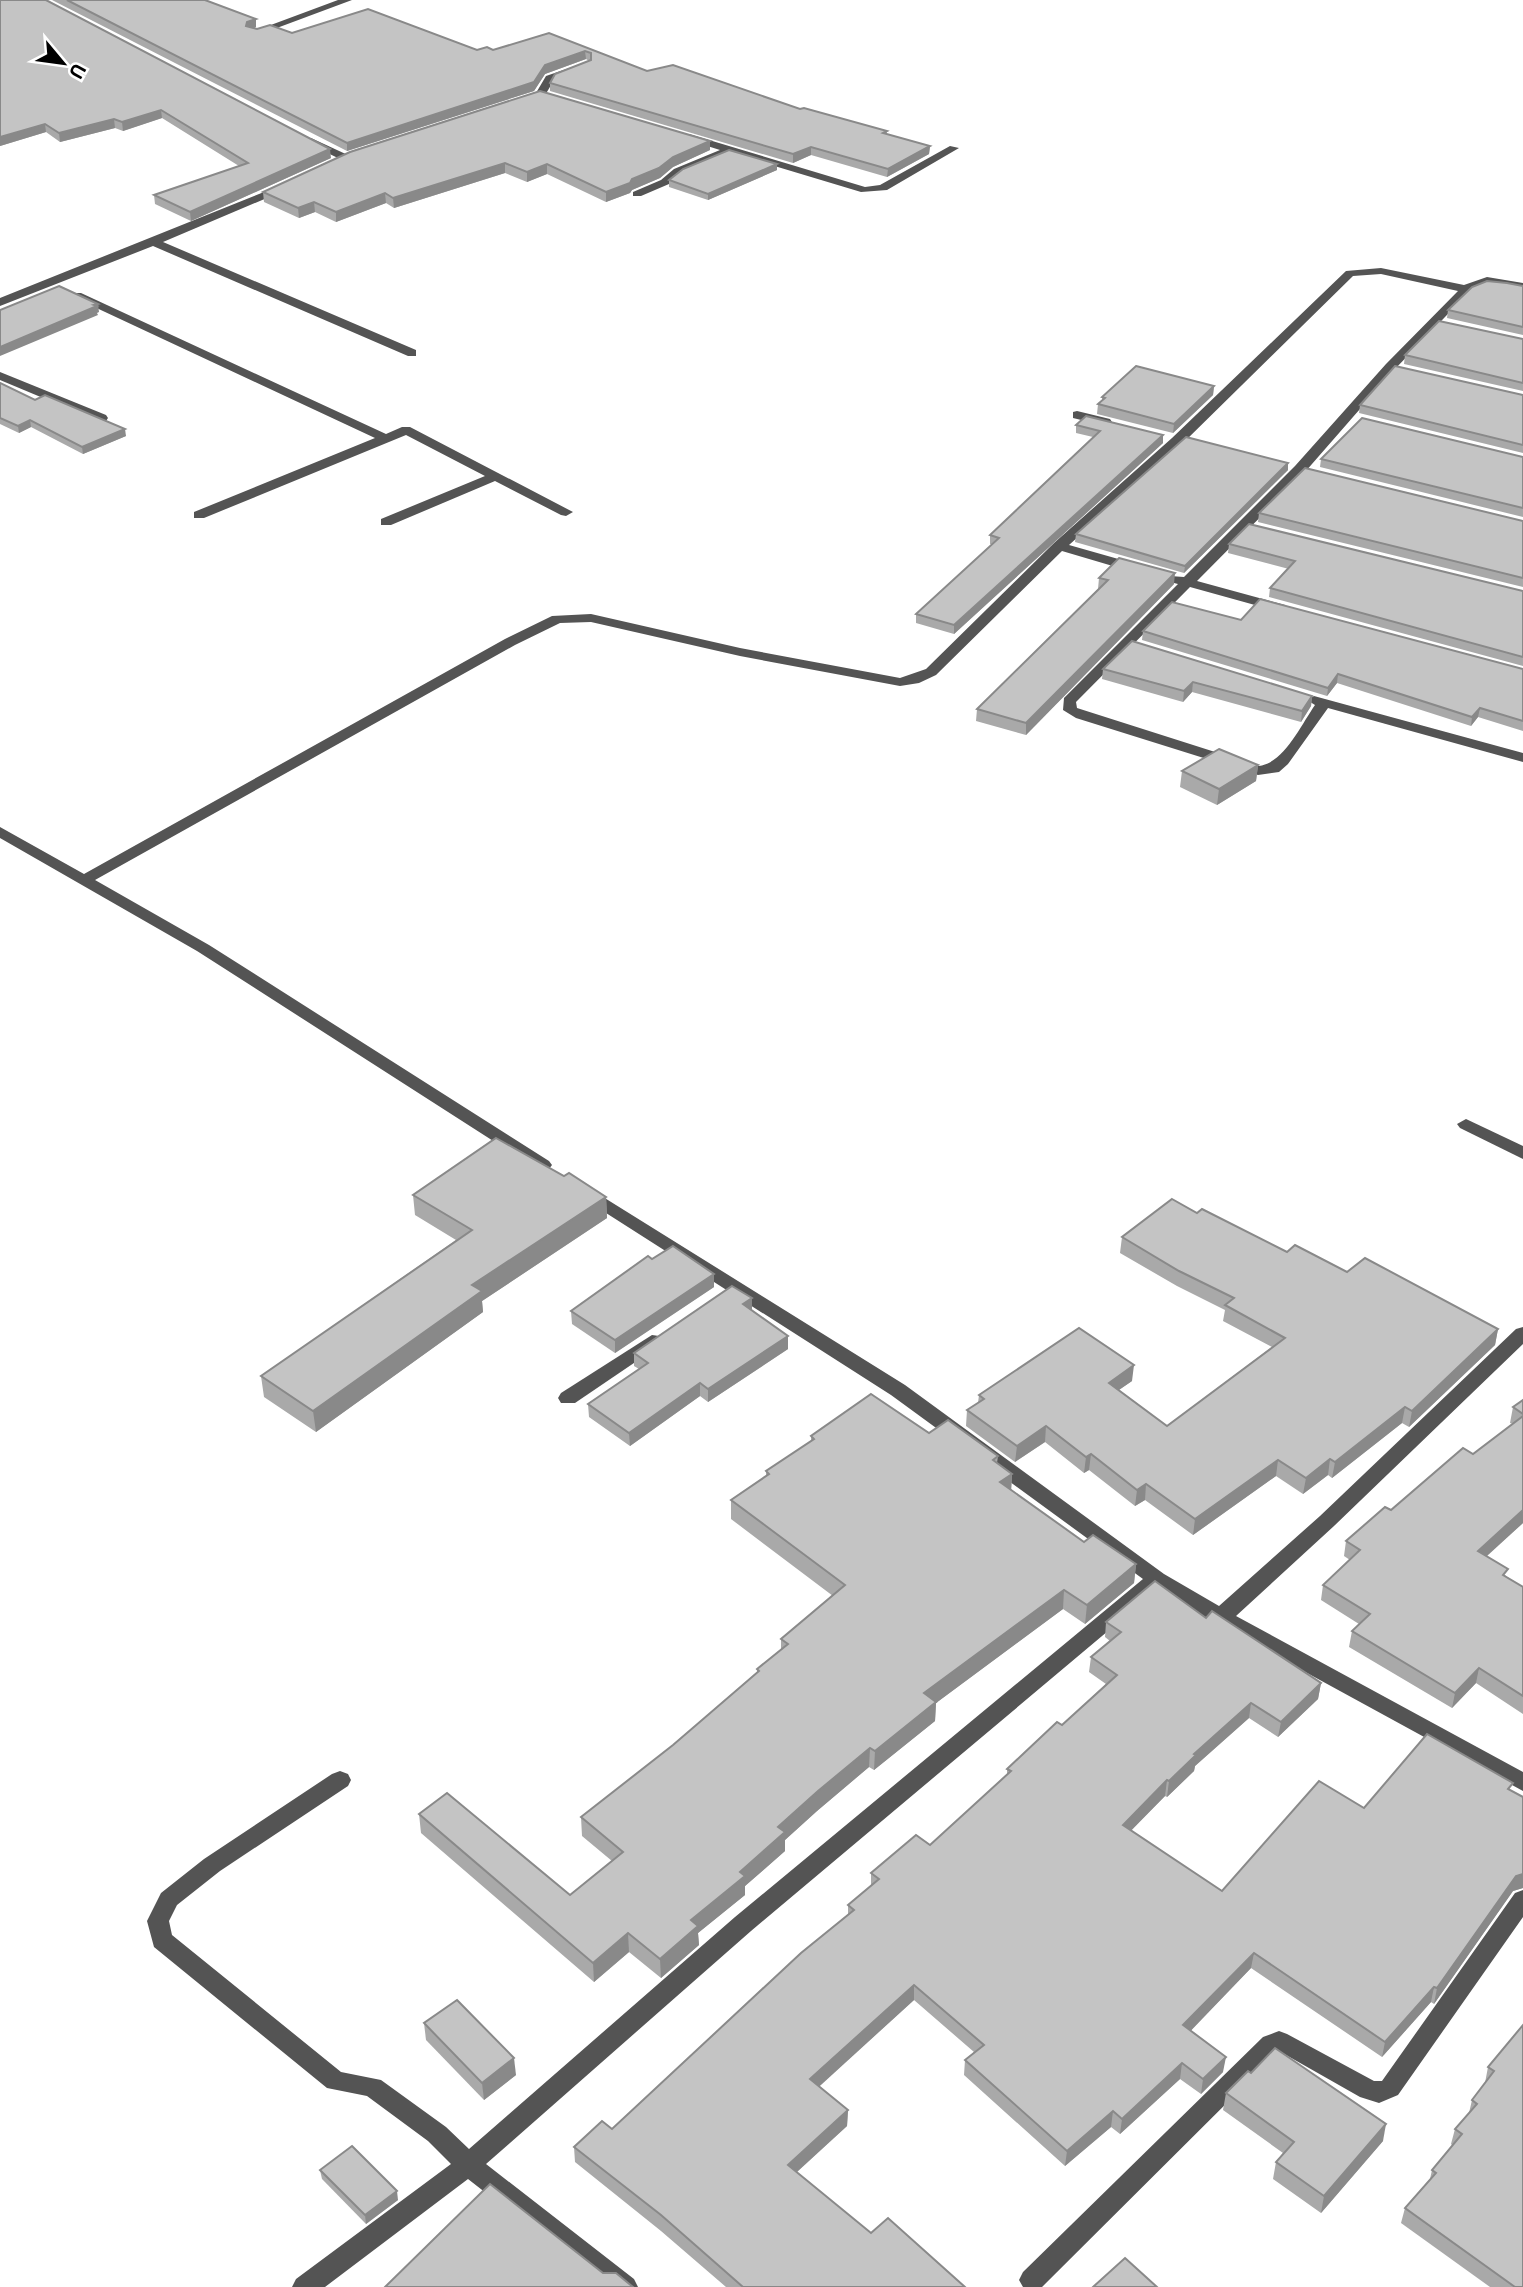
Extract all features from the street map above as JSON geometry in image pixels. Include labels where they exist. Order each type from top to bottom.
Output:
[{"type":"street","points":[[254,33],[346,0]]},
{"type":"street","points":[[540,95],[550,78],[585,65]]},
{"type":"street","points":[[514,103],[540,95],[553,99]]},
{"type":"street","points":[[671,132],[865,190],[876,190],[954,148]]},
{"type":"street","points":[[297,133],[346,159]]},
{"type":"street","points":[[637,194],[665,182],[678,171],[731,149]]},
{"type":"street","points":[[334,164],[359,154]]},
{"type":"street","points":[[0,302],[224,214],[297,181]]},
{"type":"street","points":[[153,242],[412,353]]},
{"type":"street","points":[[84,880],[510,642],[557,619],[591,618],[740,652],[900,682],[914,680],[931,672],[1171,439],[1350,273],[1381,271],[1466,289]]},
{"type":"street","points":[[1324,703],[1283,761],[1274,769],[1258,771],[1070,710],[1069,701],[1133,644],[1184,582],[1251,527],[1306,470],[1441,323],[1466,289],[1486,279],[1523,287]]},
{"type":"street","points":[[52,283],[385,438]]},
{"type":"street","points":[[0,376],[102,418]]},
{"type":"street","points":[[1077,415],[1114,425]]},
{"type":"street","points":[[199,515],[406,430],[566,512]]},
{"type":"street","points":[[386,522],[495,475]]},
{"type":"street","points":[[1059,546],[1289,610]]},
{"type":"street","points":[[1298,695],[1523,758]]},
{"type":"street","points":[[0,832],[203,948],[898,1390],[1157,1579],[1221,1617],[1523,1782]]},
{"type":"street","points":[[1466,1124],[1523,1153]]},
{"type":"street","points":[[711,1301],[733,1286]]},
{"type":"street","points":[[568,1398],[667,1331]]},
{"type":"street","points":[[1221,1617],[1327,1521],[1523,1334]]},
{"type":"street","points":[[305,2287],[468,2165],[743,1924],[1157,1579]]},
{"type":"street","points":[[340,1780],[212,1865],[169,1899],[158,1921],[162,1940],[335,2081],[373,2087],[437,2134],[468,2165],[625,2287]]},
{"type":"street","points":[[1032,2280],[1271,2044],[1279,2041],[1287,2044],[1368,2091],[1379,2093],[1390,2088],[1419,2053],[1523,1899]]},
{"type":"building","points":[[0,0],[46,0],[330,149],[190,212],[154,195],[248,163],[161,110],[122,122],[114,119],[59,133],[45,124],[0,137]]},
{"type":"building","points":[[67,0],[205,0],[256,19],[247,22],[246,26],[257,29],[270,25],[292,33],[368,9],[477,50],[487,47],[493,50],[549,33],[647,71],[673,65],[800,109],[887,131],[883,133],[930,146],[888,169],[811,147],[793,154],[550,83],[555,74],[591,60],[591,53],[585,51],[545,65],[534,82],[347,143]]},
{"type":"building","points":[[540,91],[710,141],[673,157],[659,168],[632,179],[630,183],[606,192],[547,164],[527,172],[505,163],[393,198],[385,193],[336,212],[314,202],[298,208],[263,192],[350,152]]},
{"type":"building","points":[[729,150],[777,164],[708,194],[669,180],[683,169]]},
{"type":"building","points":[[1487,281],[1523,286],[1523,327],[1448,310],[1472,287]]},
{"type":"building","points":[[59,286],[98,304],[0,347],[0,310]]},
{"type":"building","points":[[1439,321],[1523,339],[1523,383],[1405,355]]},
{"type":"building","points":[[1136,366],[1214,386],[1174,424],[1098,404],[1105,398],[1102,397]]},
{"type":"building","points":[[1395,366],[1523,395],[1523,445],[1360,405]]},
{"type":"building","points":[[0,383],[35,400],[45,395],[125,429],[82,447],[30,420],[18,426],[0,418]]},
{"type":"building","points":[[1086,416],[1163,435],[954,625],[916,614],[999,538],[990,535],[1100,431],[1076,425]]},
{"type":"building","points":[[1362,418],[1523,457],[1523,508],[1321,459]]},
{"type":"building","points":[[1186,437],[1288,463],[1185,566],[1076,534]]},
{"type":"building","points":[[1305,468],[1523,521],[1523,578],[1259,513]]},
{"type":"building","points":[[1249,524],[1523,591],[1523,657],[1270,588],[1295,561],[1229,544]]},
{"type":"building","points":[[1119,558],[1175,573],[1026,723],[977,709],[1108,580],[1099,578]]},
{"type":"building","points":[[1260,599],[1523,669],[1523,721],[1480,708],[1472,717],[1338,674],[1328,688],[1143,631],[1172,602],[1241,620]]},
{"type":"building","points":[[1132,641],[1312,696],[1302,711],[1193,682],[1184,691],[1103,669]]},
{"type":"building","points":[[1219,749],[1258,765],[1219,789],[1182,771]]},
{"type":"building","points":[[496,1138],[564,1176],[569,1173],[606,1197],[472,1285],[482,1291],[313,1411],[261,1376],[472,1230],[413,1195]]},
{"type":"building","points":[[1172,1199],[1197,1213],[1202,1209],[1287,1252],[1295,1245],[1347,1272],[1365,1258],[1498,1329],[1412,1411],[1405,1407],[1335,1462],[1330,1459],[1306,1478],[1278,1460],[1195,1519],[1146,1484],[1137,1490],[1091,1454],[1086,1457],[1046,1426],[1017,1446],[967,1410],[984,1399],[979,1395],[1079,1328],[1134,1365],[1109,1383],[1167,1426],[1285,1338],[1225,1305],[1234,1298],[1179,1271],[1122,1237]]},
{"type":"building","points":[[673,1246],[714,1274],[615,1340],[571,1311],[648,1256],[652,1259]]},
{"type":"building","points":[[732,1286],[752,1298],[743,1304],[788,1336],[708,1389],[700,1383],[629,1433],[588,1404],[648,1363],[634,1353]]},
{"type":"building","points":[[871,1394],[929,1433],[948,1420],[998,1456],[993,1460],[1012,1474],[1000,1482],[1084,1542],[1093,1535],[1136,1564],[1087,1605],[1064,1590],[924,1693],[936,1702],[875,1751],[870,1748],[778,1827],[785,1832],[740,1872],[745,1876],[691,1920],[698,1926],[660,1959],[628,1933],[593,1963],[419,1814],[447,1793],[570,1895],[623,1852],[581,1817],[673,1745],[759,1671],[757,1669],[788,1644],[781,1639],[845,1585],[731,1500],[769,1474],[766,1471],[814,1439],[811,1436]]},
{"type":"building","points":[[1523,1400],[1523,1414],[1513,1407]]},
{"type":"building","points":[[1523,1416],[1523,1510],[1478,1551],[1508,1569],[1503,1575],[1523,1587],[1523,1696],[1479,1668],[1455,1693],[1352,1631],[1370,1614],[1323,1585],[1360,1550],[1346,1541],[1385,1507],[1391,1510],[1463,1448],[1473,1454]]},
{"type":"building","points":[[1155,1581],[1206,1618],[1212,1611],[1321,1683],[1281,1722],[1251,1703],[1194,1754],[1196,1755],[1123,1825],[1222,1891],[1319,1781],[1364,1808],[1427,1734],[1513,1783],[1508,1789],[1523,1797],[1523,1874],[1516,1876],[1437,1988],[1434,1987],[1385,2042],[1254,1953],[1183,2025],[1226,2057],[1203,2079],[1182,2063],[1122,2119],[1113,2111],[1067,2151],[965,2060],[984,2045],[914,1985],[810,2079],[848,2110],[788,2165],[871,2233],[888,2218],[965,2287],[743,2287],[661,2215],[574,2147],[602,2121],[612,2129],[801,1953],[854,1910],[848,1905],[879,1879],[871,1873],[916,1835],[930,1845],[1011,1771],[1007,1769],[1057,1722],[1062,1725],[1117,1675],[1091,1657],[1121,1632],[1106,1622]]},
{"type":"building","points":[[457,2000],[514,2058],[482,2083],[424,2023]]},
{"type":"building","points":[[1523,2025],[1523,2287],[1515,2287],[1405,2208],[1436,2173],[1432,2170],[1462,2134],[1455,2129],[1477,2104],[1472,2100],[1494,2071],[1488,2067]]},
{"type":"building","points":[[1275,2048],[1386,2124],[1324,2196],[1276,2162],[1294,2142],[1226,2093],[1248,2071],[1251,2073]]},
{"type":"building","points":[[352,2146],[397,2191],[365,2215],[320,2170]]},
{"type":"building","points":[[490,2184],[603,2273],[616,2273],[633,2287],[385,2287]]},
{"type":"building","points":[[1125,2258],[1157,2287],[1093,2287]]}]
